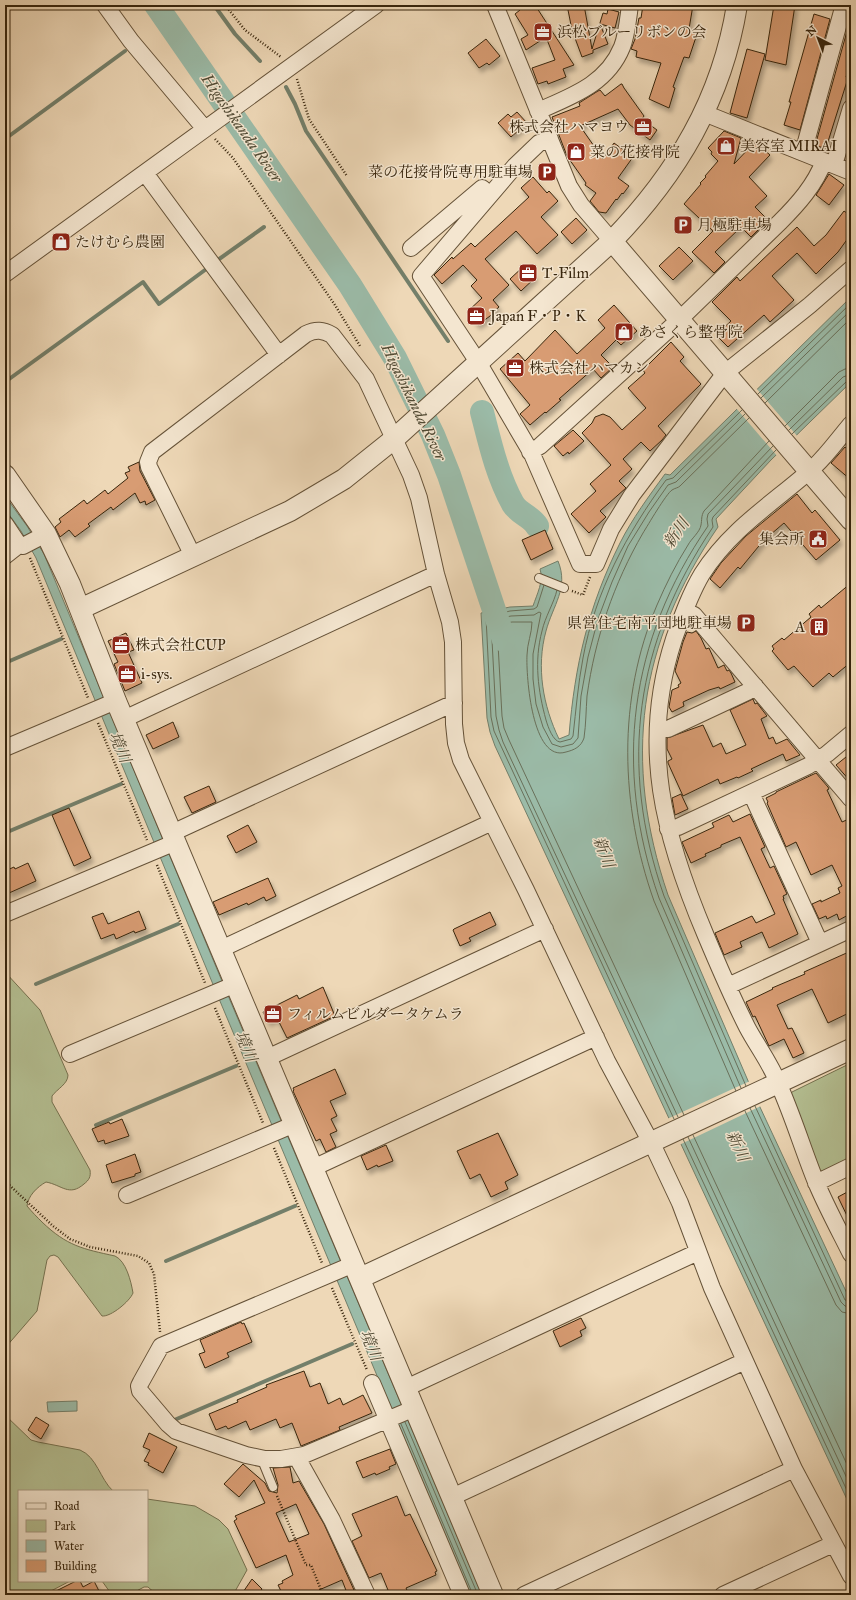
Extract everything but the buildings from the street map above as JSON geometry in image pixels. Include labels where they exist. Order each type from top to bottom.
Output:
[{"type":"street","points":[[105,5],[131,41],[207,127]]},
{"type":"street","points":[[5,274],[376,5]]},
{"type":"street","points":[[495,5],[574,196],[851,520]]},
{"type":"street","points":[[538,111],[588,88],[608,71],[622,48],[626,35],[630,5]]},
{"type":"street","points":[[80,609],[308,501],[344,479],[398,435],[612,241],[654,194],[689,141],[704,113],[726,54],[737,5]]},
{"type":"street","points":[[802,152],[843,8],[851,10]]},
{"type":"street","points":[[530,452],[540,446],[679,320],[796,206],[810,188],[820,171],[829,163],[851,108]]},
{"type":"street","points":[[704,113],[851,172]]},
{"type":"street","points":[[550,139],[540,143],[515,166],[421,276],[478,362],[530,452],[580,564],[596,564],[611,529],[632,495],[731,380],[851,269]]},
{"type":"street","points":[[144,173],[279,355]]},
{"type":"street","points":[[411,248],[482,188],[490,195]]},
{"type":"street","points":[[193,556],[149,467],[150,457],[156,449],[306,334],[312,331],[326,332],[332,336],[366,378],[398,435],[419,498],[436,574],[450,622],[453,642],[454,724],[456,743],[461,760],[545,929],[607,1061],[657,1140],[712,1288],[794,1469],[851,1576]]},
{"type":"street","points":[[849,431],[816,464],[803,464],[729,539],[714,557],[701,577],[678,626],[666,668],[658,728],[658,773],[668,829],[675,856],[687,888],[772,1086],[816,1183],[851,1254]]},
{"type":"street","points":[[5,475],[43,536],[70,584],[113,702],[124,719],[172,840],[221,948],[232,985],[267,1058],[291,1125],[313,1168],[353,1270],[406,1388],[411,1410],[452,1497],[494,1595]]},
{"type":"street","points":[[5,524],[22,545]]},
{"type":"street","points":[[5,556],[22,545],[43,536]]},
{"type":"street","points":[[124,719],[436,574]]},
{"type":"street","points":[[685,611],[694,615],[851,800]]},
{"type":"street","points":[[658,728],[668,729],[747,692],[755,686]]},
{"type":"street","points":[[5,748],[113,702]]},
{"type":"street","points":[[5,914],[153,851],[172,840],[454,702]]},
{"type":"street","points":[[668,829],[678,827],[818,760],[851,734]]},
{"type":"street","points":[[751,793],[820,943]]},
{"type":"street","points":[[221,948],[492,822]]},
{"type":"street","points":[[267,1058],[545,929]]},
{"type":"street","points":[[728,986],[851,929]]},
{"type":"street","points":[[70,1054],[232,985]]},
{"type":"street","points":[[313,1168],[596,1036]]},
{"type":"street","points":[[411,1410],[299,1456],[281,1459],[265,1459],[246,1455],[181,1433],[168,1424],[140,1391],[141,1382],[161,1346],[329,1275],[353,1270],[657,1140],[851,1049]]},
{"type":"street","points":[[127,1195],[291,1125]]},
{"type":"street","points":[[816,1183],[851,1166]]},
{"type":"street","points":[[406,1388],[698,1252]]},
{"type":"street","points":[[452,1497],[745,1361]]},
{"type":"street","points":[[372,1384],[390,1419],[462,1595]]},
{"type":"street","points":[[299,1456],[300,1463],[332,1520],[367,1595]]},
{"type":"street","points":[[524,1595],[794,1469]]},
{"type":"street","points":[[723,1595],[833,1544]]},
{"type":"lane","points":[[539,578],[564,588]]},
{"type":"lane","points":[[265,1459],[264,1465],[273,1487]]},
{"type":"path","points":[[224,5],[245,30],[272,50],[289,68],[296,79],[311,123],[347,176]]},
{"type":"path","points":[[207,127],[233,158],[335,305],[363,350]]},
{"type":"path","points":[[22,545],[32,563],[153,851],[329,1275],[372,1384]]},
{"type":"path","points":[[564,588],[583,595],[586,586]]},
{"type":"path","points":[[5,1181],[53,1226],[70,1239],[90,1247],[138,1256],[149,1263],[154,1274],[161,1346]]},
{"type":"path","points":[[273,1487],[306,1565],[310,1565],[323,1595]]},
{"type":"green space","points":[[5,972],[40,1010],[68,1075],[68,1078],[64,1084],[52,1096],[52,1102],[90,1170],[90,1176],[87,1181],[79,1188],[74,1190],[65,1189],[46,1182],[39,1186],[29,1199],[27,1206],[40,1220],[59,1236],[76,1245],[115,1256],[119,1259],[125,1267],[133,1293],[120,1308],[106,1316],[102,1316],[58,1257],[54,1255],[50,1256],[47,1260],[37,1311],[5,1348]]},
{"type":"green space","points":[[851,1063],[851,1160],[825,1173],[817,1169],[789,1096],[792,1092]]},
{"type":"green space","points":[[5,1415],[31,1440],[80,1450],[86,1453],[112,1490],[18,1490],[18,1582],[68,1582],[51,1591],[48,1595],[5,1595]]},
{"type":"green space","points":[[148,1499],[195,1506],[219,1520],[228,1529],[247,1570],[233,1595],[157,1595],[148,1587],[144,1587],[129,1595],[112,1595],[103,1582],[148,1582]]},
{"type":"water","name":"新川","points":[[851,297],[851,382],[771,460],[716,519],[718,527],[691,571],[670,615],[655,659],[646,704],[643,750],[645,797],[654,845],[668,895],[752,1090],[851,1302],[851,1508],[495,746],[487,718],[481,613],[510,607],[533,606],[541,583],[540,569],[558,561],[562,580],[561,588],[546,631],[543,645],[542,672],[545,700],[553,726],[559,739],[569,735],[579,660],[591,613],[609,567],[635,516],[665,474],[670,475]]},
{"type":"water","name":"境川","points":[[5,496],[27,526],[44,554],[224,986],[482,1595],[469,1595],[36,558],[21,531],[5,509]]},
{"type":"water","points":[[77,1401],[77,1411],[48,1412],[47,1402]]},
{"type":"pier","points":[[756,388],[798,437],[778,457],[736,408]]},
{"type":"pier","points":[[750,1081],[761,1106],[679,1145],[667,1119]]},
{"type":"waterway","name":"Higashikanda River","points":[[156,5],[350,285],[395,358],[433,435],[449,475],[504,640]]},
{"type":"waterway","points":[[214,5],[235,34],[260,61]]},
{"type":"waterway","points":[[5,139],[125,51]]},
{"type":"waterway","points":[[286,87],[306,131],[448,341]]},
{"type":"waterway","points":[[215,262],[264,227]]},
{"type":"waterway","points":[[5,382],[143,282],[159,304],[209,267]]},
{"type":"waterway","points":[[482,412],[494,459],[507,493],[518,510],[532,520],[537,526]]},
{"type":"waterway","points":[[5,663],[61,639]]},
{"type":"waterway","points":[[5,833],[121,784]]},
{"type":"waterway","points":[[36,984],[178,924]]},
{"type":"waterway","name":"境川","points":[[96,1125],[236,1066]]},
{"type":"waterway","points":[[166,1261],[295,1206]]},
{"type":"waterway","name":"境川","points":[[172,1421],[352,1344]]},
{"type":"place","name":"浜松ブルーリボンの会","points":[[543,32]]},
{"type":"place","name":"株式会社ハマヨウ","points":[[643,127]]},
{"type":"place","name":"美容室 MIRAI","points":[[726,146]]},
{"type":"place","name":"菜の花接骨院","points":[[576,152]]},
{"type":"place","name":"菜の花接骨院専用駐車場","points":[[547,172]]},
{"type":"place","name":"月極駐車場","points":[[683,225]]},
{"type":"place","name":"たけむら農園","points":[[61,242]]},
{"type":"place","name":"T-Film","points":[[528,273]]},
{"type":"place","name":"Japan F・P・K","points":[[476,316]]},
{"type":"place","name":"あさくら整骨院","points":[[624,332]]},
{"type":"place","name":"株式会社ハマカン","points":[[515,368]]},
{"type":"place","name":"集会所","points":[[818,539]]},
{"type":"place","name":"県営住宅南平団地駐車場","points":[[746,623]]},
{"type":"place","name":"A","points":[[819,627]]},
{"type":"place","name":"株式会社CUP","points":[[121,645]]},
{"type":"place","name":"i-sys.","points":[[127,674]]},
{"type":"place","name":"フィルムビルダータケムラ","points":[[273,1014]]}]
